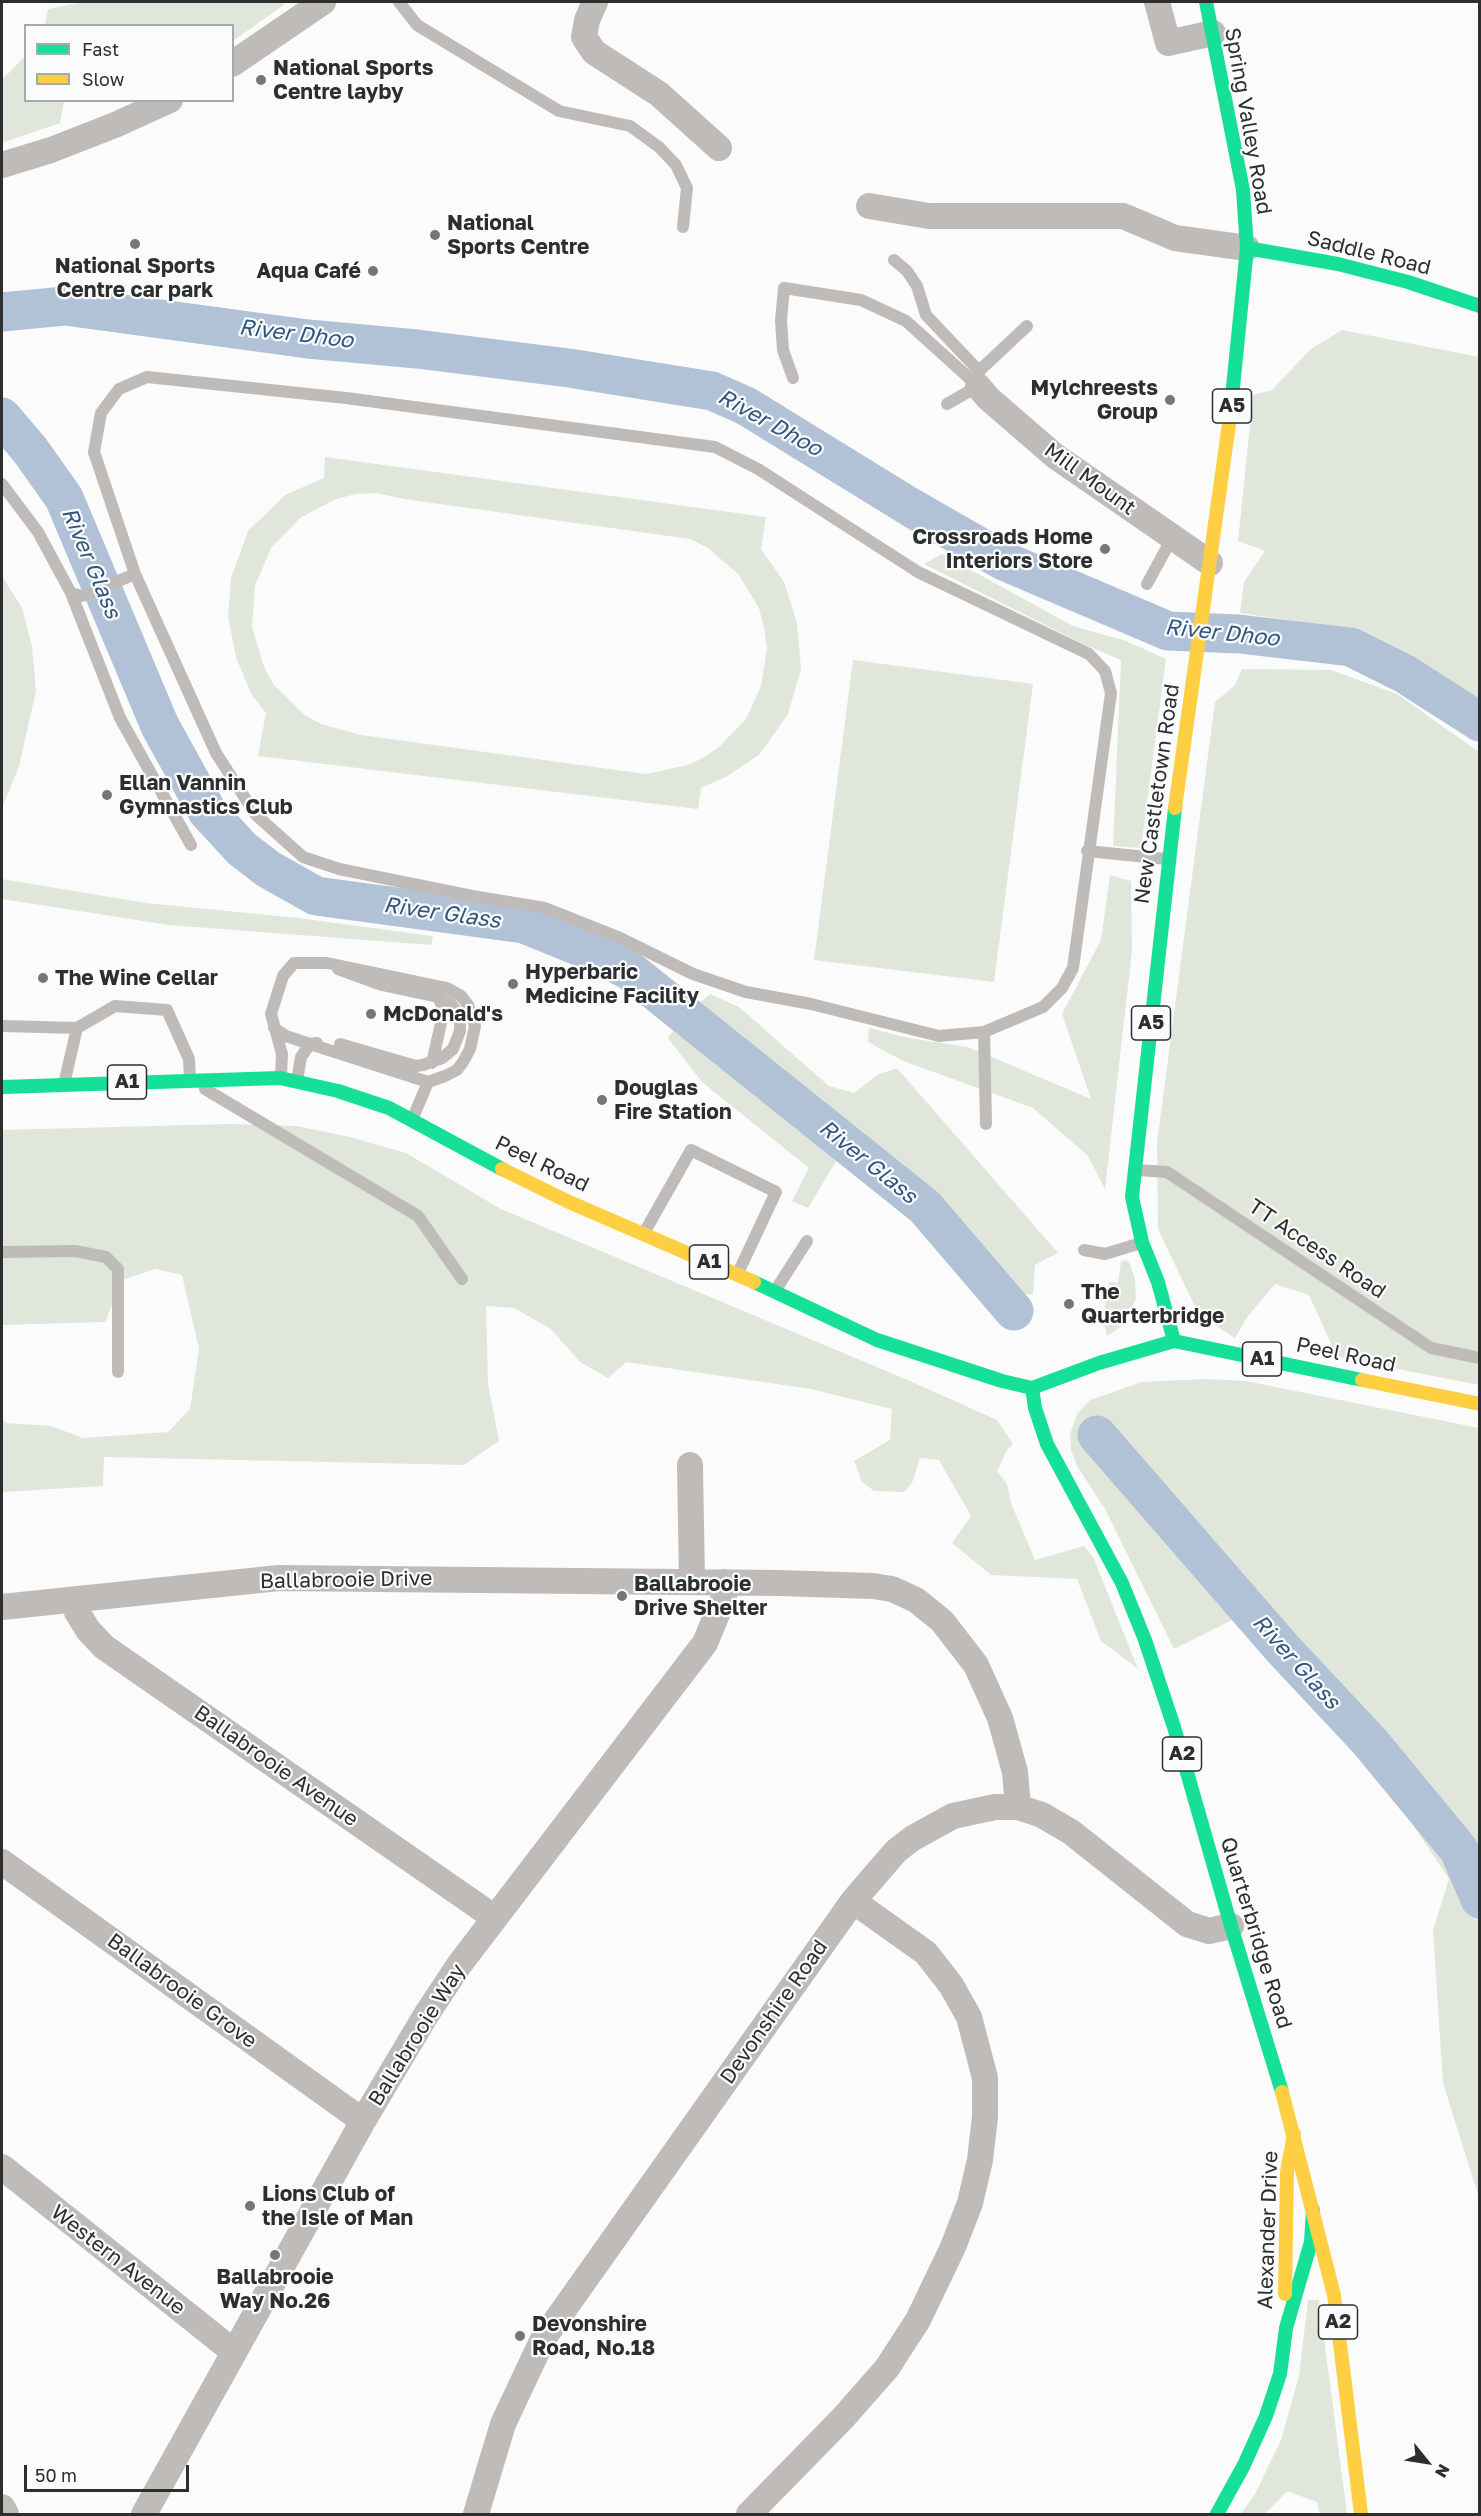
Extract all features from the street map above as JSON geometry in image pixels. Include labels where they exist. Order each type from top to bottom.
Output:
[{"type":"main road","name":"Spring Valley Road","points":[[1206,2],[1244,190],[1247,248]]},
{"type":"main road","name":"Saddle Road","points":[[1247,248],[1338,264],[1408,282],[1479,306]]},
{"type":"main road","name":"New Castletown Road","points":[[1174,1341],[1158,1282],[1142,1242],[1132,1197],[1168,859],[1235,380],[1247,248]]},
{"type":"main road","name":"Peel Road","points":[[2,1086],[280,1078],[374,1102],[412,1120],[518,1178],[906,1351],[1002,1381],[1038,1385],[1099,1363],[1174,1341],[1479,1404]]},
{"type":"main road","name":"Quarterbridge Road","points":[[1038,1385],[1035,1408],[1047,1444],[1122,1583],[1146,1640],[1174,1727],[1294,2134],[1334,2295],[1361,2514]]},
{"type":"main road","name":"Alexander Drive","points":[[1287,2328],[1284,2279],[1287,2172],[1294,2134]]},
{"type":"main road","name":"Alexander Drive","points":[[1217,2514],[1244,2465],[1266,2416],[1280,2374],[1287,2328],[1311,2242],[1313,2210]]},
{"type":"street","points":[[234,63],[323,2]]},
{"type":"street","points":[[595,2],[587,20],[584,37],[594,52],[659,94],[719,148]]},
{"type":"street","points":[[1157,2],[1167,43],[1213,33]]},
{"type":"street","points":[[2,165],[94,133],[165,102]]},
{"type":"street","points":[[869,206],[929,216],[1123,216],[1175,238],[1247,248]]},
{"type":"street","name":"Mill Mount","points":[[979,379],[988,399],[1056,456],[1210,563]]},
{"type":"street","points":[[690,1465],[692,1582]]},
{"type":"street","name":"Ballabrooie Drive","points":[[2,1607],[279,1578],[724,1582],[873,1586],[892,1589],[916,1600],[942,1620],[976,1665],[1000,1718],[1015,1772],[1018,1807]]},
{"type":"street","name":"Ballabrooie Way","points":[[144,2514],[363,2121],[426,2015],[459,1965],[705,1643],[724,1597],[724,1582]]},
{"type":"street","name":"Ballabrooie Avenue","points":[[75,1600],[77,1612],[88,1630],[104,1647],[495,1918]]},
{"type":"street","name":"Devonshire Road","points":[[476,2514],[503,2424],[543,2339],[852,1900],[896,1851],[913,1838],[953,1816],[995,1807],[1018,1807],[1042,1815],[1071,1832],[1186,1924],[1209,1931],[1231,1926]]},
{"type":"street","name":"Ballabrooie Grove","points":[[2,1862],[363,2121]]},
{"type":"street","points":[[749,2514],[843,2418],[887,2368],[918,2320],[952,2247],[970,2203],[980,2160],[986,2117],[985,2078],[969,2017],[951,1985],[926,1953],[852,1900]]},
{"type":"street","name":"Western Avenue","points":[[2,2168],[234,2352]]},
{"type":"street","points":[[2,2507],[6,2514]]},
{"type":"lane","points":[[399,2],[417,25],[559,111],[630,126],[659,147],[676,165],[687,188],[683,226]]},
{"type":"lane","points":[[894,260],[907,271],[916,286],[926,315],[979,379]]},
{"type":"lane","points":[[793,378],[783,350],[781,320],[784,288],[861,300],[906,321],[979,379]]},
{"type":"lane","points":[[947,404],[979,379],[1027,326]]},
{"type":"lane","points":[[147,377],[346,398],[715,447],[758,469],[918,572],[1089,654],[1105,671],[1111,693],[1072,968],[1062,988],[1043,1007],[984,1032],[939,1036],[811,1004],[746,992],[693,974],[618,937],[544,908],[339,869],[303,857],[256,815],[216,753],[132,576],[94,452],[100,413],[119,389],[147,377]]},
{"type":"lane","points":[[2,484],[38,532],[76,594],[120,718],[191,845]]},
{"type":"lane","points":[[1147,584],[1172,538]]},
{"type":"lane","points":[[76,594],[132,576]]},
{"type":"lane","points":[[1087,851],[1168,859]]},
{"type":"lane","points":[[274,1028],[286,1036],[428,1082],[457,1070],[464,1062],[470,1049],[475,1026],[468,1005],[461,996],[447,988],[327,963],[294,963],[283,976],[271,1014],[274,1028],[282,1054],[280,1078]]},
{"type":"lane","points":[[297,1081],[301,1057],[310,1044],[330,1041],[416,1066],[432,1063],[448,1055],[460,1031],[458,1014],[452,1005],[438,997],[348,975],[327,963]]},
{"type":"lane","points":[[432,1063],[444,1010],[438,997]]},
{"type":"lane","points":[[2,1026],[77,1028],[115,1006],[167,1010],[189,1059],[190,1080],[418,1216],[462,1279]]},
{"type":"lane","points":[[64,1085],[77,1028]]},
{"type":"lane","points":[[984,1032],[986,1124]]},
{"type":"lane","points":[[412,1120],[428,1082]]},
{"type":"lane","points":[[643,1234],[691,1150],[776,1192],[737,1274]]},
{"type":"lane","name":"TT Access Road","points":[[1136,1170],[1167,1172],[1431,1348],[1479,1358]]},
{"type":"lane","points":[[774,1292],[807,1241]]},
{"type":"lane","points":[[1084,1250],[1105,1254],[1142,1242]]},
{"type":"lane","points":[[2,1252],[75,1251],[106,1257],[118,1269],[118,1372]]},
{"type":"shaded area","points":[[83,2],[286,2],[234,40],[234,24],[45,24],[48,9]]},
{"type":"shaded area","points":[[24,57],[24,102],[64,102],[60,123],[2,143],[2,80]]},
{"type":"shaded area","points":[[1342,330],[1479,357],[1479,711],[1387,651],[1315,624],[1240,613],[1244,582],[1265,551],[1238,541],[1253,395],[1272,390],[1311,349]]},
{"type":"shaded area","points":[[325,457],[766,517],[761,549],[784,582],[797,623],[801,669],[788,714],[760,754],[726,777],[701,788],[698,809],[258,756],[266,713],[251,694],[236,657],[228,617],[231,578],[248,531],[285,495],[324,478]],"holes":[[[377,493],[404,499],[690,539],[708,548],[738,574],[759,608],[764,628],[767,648],[761,686],[746,719],[720,746],[705,757],[688,765],[646,774],[361,735],[321,724],[303,714],[274,685],[264,667],[252,627],[255,586],[271,548],[300,518],[336,499],[356,494]]]},
{"type":"shaded area","points":[[942,554],[1073,626],[1126,641],[1166,659],[1141,848],[1113,846],[1121,660],[1081,643],[924,564]]},
{"type":"shaded area","points":[[2,576],[22,608],[32,646],[36,691],[19,766],[2,808]]},
{"type":"shaded area","points":[[853,660],[1033,684],[994,982],[814,960]]},
{"type":"shaded area","points":[[1242,669],[1331,670],[1397,694],[1479,752],[1479,1385],[1337,1357],[1309,1295],[1275,1284],[1248,1316],[1235,1338],[1199,1315],[1158,1229],[1157,1143],[1215,702],[1235,685]]},
{"type":"shaded area","points":[[1110,875],[1131,881],[1132,951],[1105,1189],[1088,1156],[1033,1108],[903,1061],[868,1042],[869,1028],[909,1038],[968,1047],[1091,1099],[1062,1014],[1101,940]]},
{"type":"shaded area","points":[[2,879],[146,903],[298,918],[433,936],[431,945],[169,925],[2,899]]},
{"type":"shaded area","points":[[710,994],[739,1007],[829,1086],[854,1093],[877,1075],[897,1068],[1058,1253],[1035,1265],[1033,1295],[1009,1292],[928,1195],[699,1003]]},
{"type":"shaded area","points":[[676,1026],[838,1158],[808,1208],[792,1201],[809,1168],[702,1082],[668,1038]]},
{"type":"shaded area","points":[[229,1124],[296,1126],[350,1137],[406,1153],[501,1209],[910,1381],[997,1420],[1013,1444],[1007,1450],[997,1471],[1007,1484],[1011,1503],[1035,1560],[1084,1546],[1094,1559],[1138,1669],[1101,1641],[1077,1579],[991,1575],[952,1543],[971,1516],[939,1460],[920,1458],[912,1483],[904,1492],[874,1491],[862,1482],[854,1461],[890,1440],[892,1409],[811,1389],[626,1362],[608,1378],[580,1362],[551,1329],[514,1308],[486,1306],[488,1384],[499,1441],[464,1465],[104,1457],[103,1486],[2,1492],[2,1418],[6,1423],[51,1426],[83,1438],[168,1432],[190,1409],[199,1349],[182,1275],[155,1269],[113,1283],[113,1302],[105,1322],[2,1325],[2,1130]]},
{"type":"shaded area","points":[[1126,1260],[1130,1264],[1135,1279],[1136,1299],[1122,1326],[1107,1336],[1103,1320],[1109,1282],[1118,1283],[1121,1262]]},
{"type":"shaded area","points":[[1205,1379],[1246,1381],[1479,1428],[1479,2198],[1443,2083],[1433,1930],[1449,1879],[1289,1640],[1236,1618],[1174,1649],[1105,1509],[1077,1466],[1071,1450],[1070,1434],[1077,1414],[1090,1400],[1142,1382]]},
{"type":"shaded area","points":[[1308,2300],[1319,2300],[1347,2514],[1320,2514],[1317,2502],[1287,2491],[1265,2514],[1241,2514],[1255,2494],[1281,2440],[1299,2376]]},
{"type":"waterway","name":"River Dhoo","points":[[2,312],[65,306],[308,339],[417,349],[569,368],[712,391],[746,406],[910,507],[1004,561],[1168,631],[1239,634],[1351,647],[1405,674],[1480,722]]},
{"type":"waterway","name":"River Glass","points":[[2,417],[30,450],[64,498],[160,726],[207,811],[242,849],[268,869],[316,896],[524,924],[600,955],[630,971],[925,1207],[1014,1311]]},
{"type":"waterway","name":"River Glass","points":[[1097,1435],[1282,1648],[1370,1742],[1459,1850],[1480,1899]]},
{"type":"traffic: fast","points":[[1206,2],[1243,190],[1247,248],[1230,417]]},
{"type":"traffic: fast","points":[[1247,248],[1338,264],[1408,282],[1480,306]]},
{"type":"traffic: fast","points":[[1174,1341],[1158,1282],[1142,1242],[1132,1197],[1175,808]]},
{"type":"traffic: fast","points":[[2,1087],[280,1078],[338,1091],[389,1108],[502,1169]]},
{"type":"traffic: fast","points":[[754,1282],[877,1340],[1002,1381],[1032,1388],[1099,1363],[1174,1341],[1362,1380]]},
{"type":"traffic: fast","points":[[1032,1388],[1035,1408],[1047,1444],[1122,1583],[1145,1640],[1174,1727],[1231,1926],[1282,2092]]},
{"type":"traffic: fast","points":[[1217,2514],[1244,2465],[1266,2416],[1280,2374],[1286,2328],[1311,2242],[1313,2210]]},
{"type":"traffic: slow","points":[[1175,808],[1230,417]]},
{"type":"traffic: slow","points":[[502,1169],[569,1202],[754,1282]]},
{"type":"traffic: slow","points":[[1362,1380],[1480,1404]]},
{"type":"traffic: slow","points":[[1282,2092],[1334,2295],[1361,2514]]},
{"type":"traffic: slow","points":[[1285,2294],[1287,2172],[1294,2134]]},
{"type":"place","name":"National Sports Centre layby","points":[[261,80]]},
{"type":"place","name":"National Sports Centre","points":[[435,235]]},
{"type":"place","name":"National Sports Centre car park","points":[[135,244]]},
{"type":"place","name":"Aqua Café","points":[[373,271]]},
{"type":"place","name":"Mylchreests Group","points":[[1170,400]]},
{"type":"place","name":"Crossroads Home Interiors Store","points":[[1105,549]]},
{"type":"place","name":"Ellan Vannin Gymnastics Club","points":[[107,795]]},
{"type":"place","name":"The Wine Cellar","points":[[43,978]]},
{"type":"place","name":"Hyperbaric Medicine Facility","points":[[513,984]]},
{"type":"place","name":"McDonald's","points":[[371,1014]]},
{"type":"place","name":"Douglas Fire Station","points":[[602,1100]]},
{"type":"place","name":"The Quarterbridge","points":[[1069,1304]]},
{"type":"place","name":"Ballabrooie Drive Shelter","points":[[622,1596]]},
{"type":"place","name":"Lions Club of the Isle of Man","points":[[250,2206]]},
{"type":"place","name":"Ballabrooie Way No.26","points":[[275,2255]]},
{"type":"place","name":"Devonshire Road, No.18","points":[[520,2336]]}]
